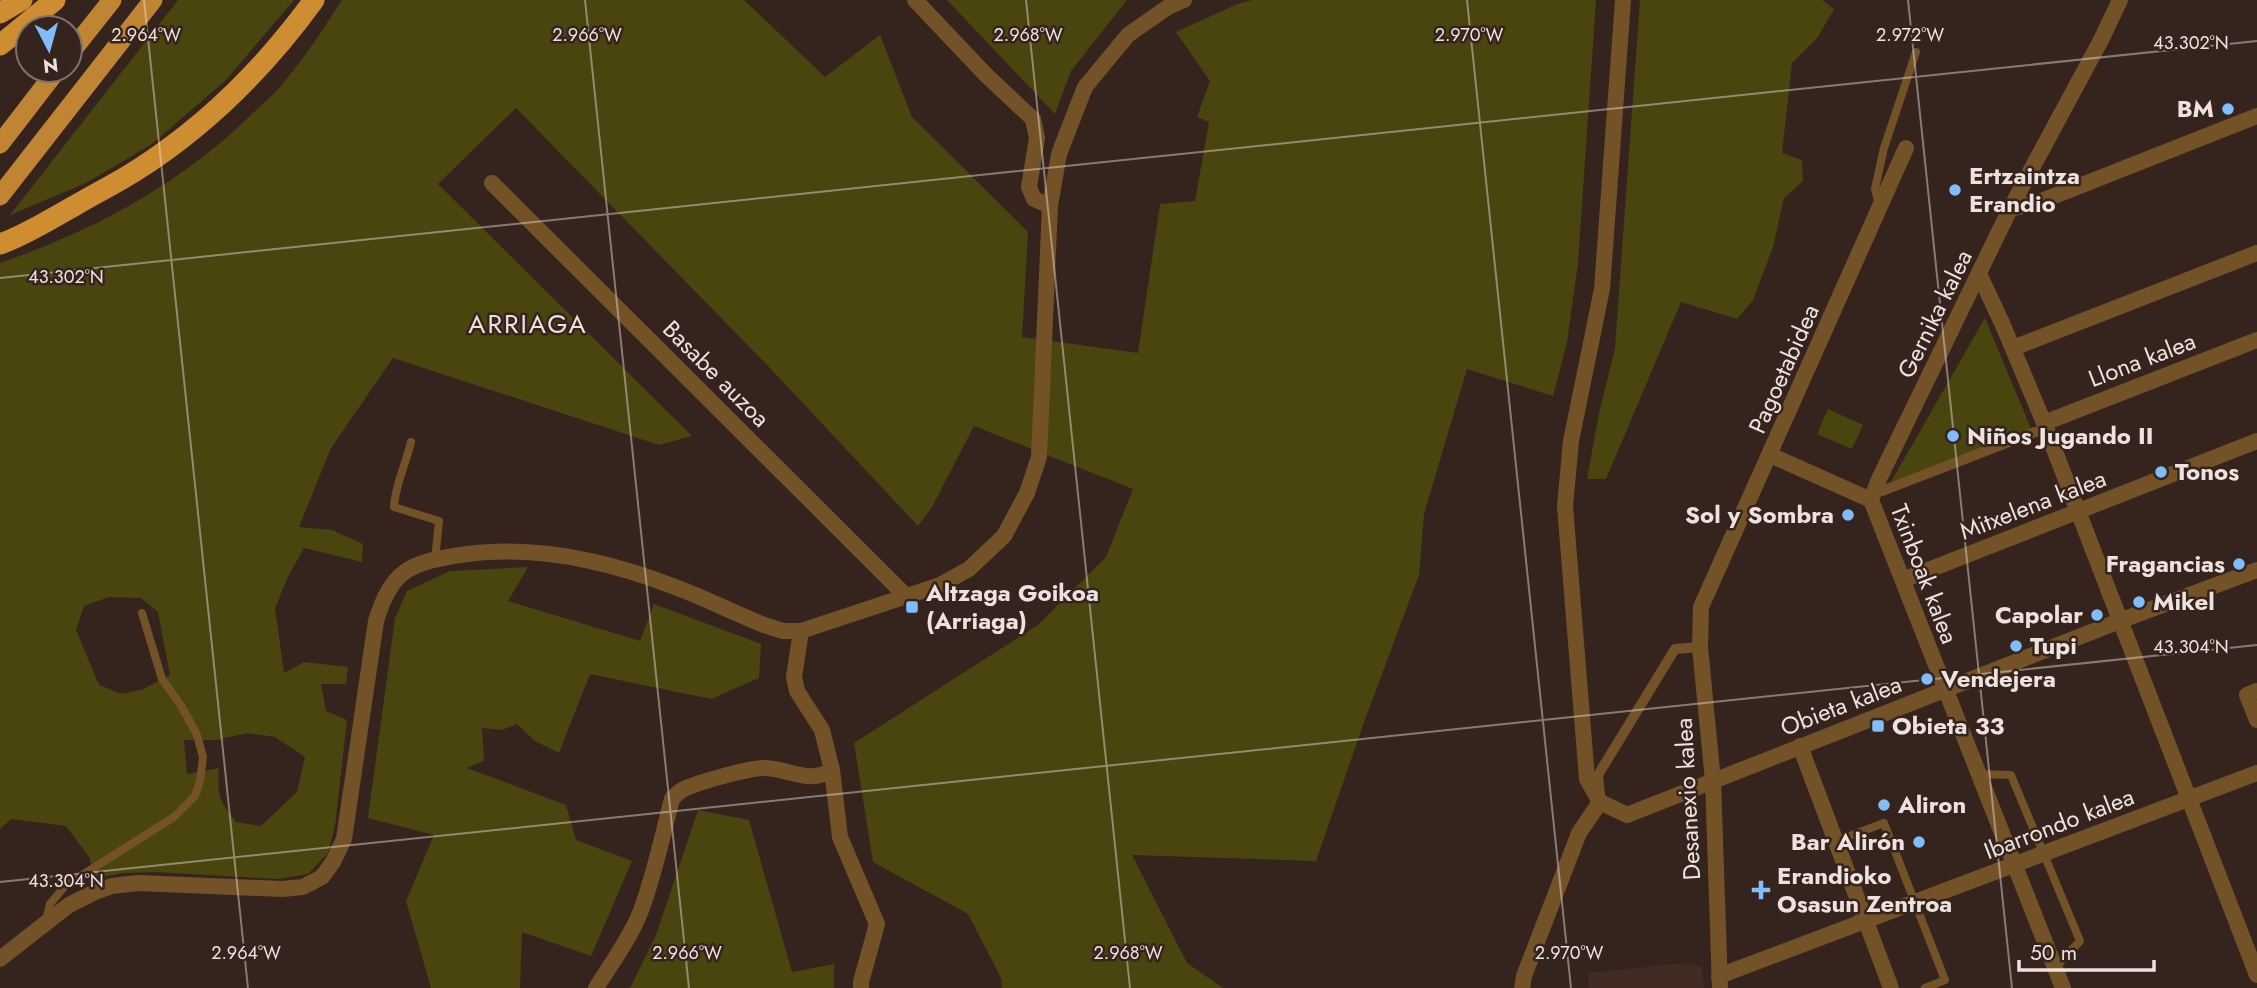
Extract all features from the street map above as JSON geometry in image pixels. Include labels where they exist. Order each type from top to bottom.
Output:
[{"type":"highway","points":[[0,13],[22,0]]},
{"type":"highway","points":[[0,45],[55,0]]},
{"type":"highway","points":[[84,35],[111,0]]},
{"type":"highway","points":[[0,196],[153,0]]},
{"type":"highway","points":[[0,244],[137,170],[207,116],[252,76],[314,0]]},
{"type":"highway","points":[[0,144],[46,84]]},
{"type":"street","points":[[915,0],[987,76],[1033,119],[1037,132],[1029,187],[1034,199],[1050,206]]},
{"type":"street","points":[[0,959],[69,905],[112,886],[164,883],[282,889],[303,887],[322,877],[344,839],[376,621],[381,604],[387,590],[400,575],[415,565],[481,552],[509,550],[555,554],[646,577],[783,631],[801,631],[907,597],[940,585],[969,569],[1004,536],[1027,493],[1039,457],[1050,206],[1059,154],[1085,87],[1128,35],[1168,7],[1184,0]]},
{"type":"street","points":[[1601,802],[1587,779],[1565,506],[1571,441],[1602,289],[1623,0]]},
{"type":"street","name":"Gernika kalea","points":[[1876,495],[1879,479],[1980,276],[2010,209],[2102,40],[2120,0]]},
{"type":"street","points":[[2010,209],[2039,202],[2257,116]]},
{"type":"street","name":"Pagoetabidea","points":[[1701,607],[1906,148]]},
{"type":"street","name":"Basabe auzoa","points":[[492,183],[907,597]]},
{"type":"street","points":[[2013,348],[2257,253]]},
{"type":"street","points":[[1980,276],[2013,348],[2039,427],[2078,512],[2122,620],[2257,975]]},
{"type":"street","name":"Llona kalea","points":[[2039,427],[2257,340]]},
{"type":"street","points":[[1876,495],[2039,427]]},
{"type":"street","name":"Mitxelena kalea","points":[[1903,580],[2257,441]]},
{"type":"street","name":"Txinboak kalea","points":[[1770,455],[1876,495],[1903,580],[2063,988]]},
{"type":"street","name":"Obieta kalea","points":[[1601,802],[1628,815],[2122,620],[2257,570]]},
{"type":"street","name":"Desanexio kalea","points":[[1701,607],[1700,648],[1713,781],[1719,982]]},
{"type":"street","points":[[801,631],[794,677],[797,691],[822,730],[832,770],[841,837],[877,923],[861,982],[862,988]]},
{"type":"street","points":[[1522,988],[1524,976],[1578,833],[1601,802],[1598,775],[1675,649],[1700,648]]},
{"type":"street","points":[[2257,691],[2247,695],[2257,720]]},
{"type":"street","points":[[1800,747],[1891,988]]},
{"type":"street","points":[[596,988],[639,915],[672,799],[682,789],[760,768],[808,778],[823,776],[832,770]]},
{"type":"street","name":"Ibarrondo kalea","points":[[1719,982],[1866,920],[2257,773]]},
{"type":"lane","points":[[1880,208],[1875,189],[1884,148],[1916,52]]},
{"type":"lane","points":[[411,442],[407,463],[394,495],[394,507],[431,517],[439,522],[435,560]]},
{"type":"lane","points":[[46,922],[50,904],[65,886],[174,817],[195,796],[200,781],[203,757],[197,735],[182,707],[162,679],[142,613]]},
{"type":"lane","points":[[1979,774],[2011,775],[2080,942],[2055,968]]},
{"type":"lane","points":[[1836,841],[1884,823],[1945,980],[1925,988]]},
{"type":"shaded area","points":[[178,0],[294,0],[226,80],[152,144],[86,183],[10,215]]},
{"type":"shaded area","points":[[342,0],[744,0],[825,77],[880,35],[912,117],[1028,232],[1022,337],[1138,353],[1160,204],[1195,201],[1209,122],[1197,117],[1210,81],[1176,32],[1252,0],[1596,0],[1578,263],[1567,342],[1553,396],[1467,369],[1424,514],[1419,575],[1316,861],[1132,855],[1187,963],[1223,988],[1002,988],[1001,978],[968,914],[873,862],[854,743],[1038,625],[1106,557],[1133,489],[974,426],[932,507],[918,526],[769,367],[516,108],[438,184],[692,436],[659,445],[393,358],[331,448],[299,527],[332,530],[363,544],[362,562],[304,548],[275,608],[284,673],[304,662],[348,667],[346,684],[321,684],[326,711],[347,720],[335,826],[328,853],[308,874],[278,879],[155,872],[123,873],[96,878],[89,857],[66,826],[11,819],[0,829],[0,263],[101,221],[194,164],[223,141],[276,91],[307,52]],"holes":[[[109,597],[141,598],[158,612],[170,675],[143,689],[122,694],[99,685],[76,630],[84,606]],[[247,733],[275,737],[305,757],[297,792],[261,826],[236,822],[230,815],[220,797],[219,768],[187,774],[184,740],[216,740]]]},
{"type":"shaded area","points":[[947,0],[1127,0],[1071,71],[1055,114]]},
{"type":"shaded area","points":[[1640,0],[1822,0],[1834,9],[1818,37],[1792,63],[1782,153],[1802,160],[1803,181],[1784,198],[1773,247],[1753,300],[1737,319],[1681,302],[1606,479],[1587,479],[1615,348]]},
{"type":"shaded area","points":[[1985,318],[2032,431],[1888,487]]},
{"type":"shaded area","points":[[1828,409],[1863,425],[1852,449],[1817,434]]},
{"type":"shaded area","points":[[528,567],[508,601],[640,641],[654,604],[761,644],[759,678],[711,699],[590,674],[559,753],[535,741],[517,724],[502,730],[482,728],[484,761],[467,768],[566,805],[576,840],[632,861],[591,956],[522,932],[520,988],[431,988],[406,901],[434,835],[368,818],[395,618],[407,591],[450,571]]},
{"type":"shaded area","points":[[698,810],[749,820],[792,972],[834,964],[834,988],[630,988],[656,935]]},
{"type":"shaded area","points":[[1684,963],[1702,967],[1704,988],[1589,988],[1588,973]]},
{"type":"place","name":"BM","points":[[2228,109]]},
{"type":"place","name":"Ertzaintza Erandio","points":[[1955,190]]},
{"type":"place","name":"Niños Jugando II","points":[[1953,436]]},
{"type":"place","name":"Tonos","points":[[2161,472]]},
{"type":"place","name":"Sol y Sombra","points":[[1848,515]]},
{"type":"place","name":"Fragancias","points":[[2239,564]]},
{"type":"place","name":"Mikel","points":[[2139,602]]},
{"type":"place","name":"Altzaga Goikoa (Arriaga)","points":[[912,607]]},
{"type":"place","name":"Capolar","points":[[2097,615]]},
{"type":"place","name":"Tupi","points":[[2016,646]]},
{"type":"place","name":"Vendejera","points":[[1927,679]]},
{"type":"place","name":"Obieta 33","points":[[1878,726]]},
{"type":"place","name":"Aliron","points":[[1884,805]]},
{"type":"place","name":"Bar Alirón","points":[[1919,842]]},
{"type":"place","name":"Erandioko Osasun Zentroa","points":[[1761,890]]},
{"type":"district","name":"ARRIAGA","points":[[528,324]]}]
